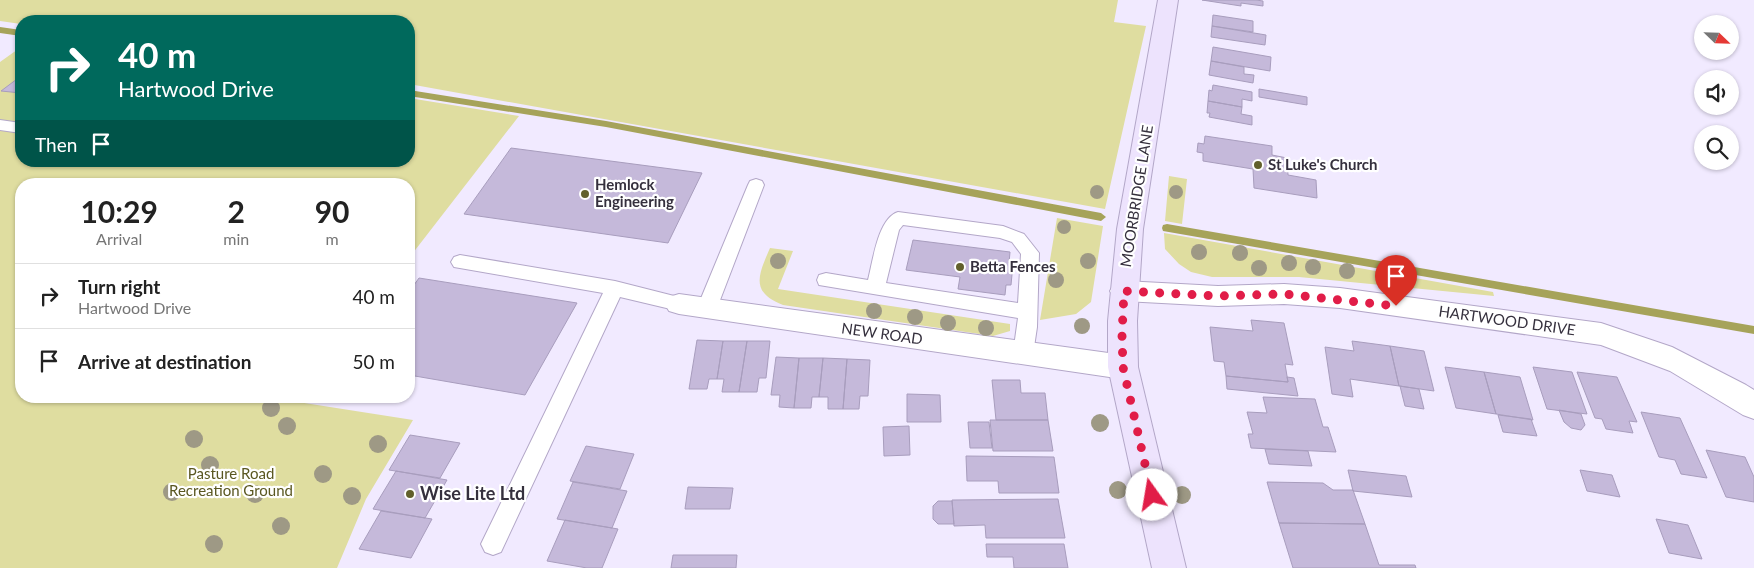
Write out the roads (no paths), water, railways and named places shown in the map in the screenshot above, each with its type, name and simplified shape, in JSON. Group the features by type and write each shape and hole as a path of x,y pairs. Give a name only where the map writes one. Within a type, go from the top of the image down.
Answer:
{"street":[{"name":"MOORBRIDGE LANE","path":"1168,0 1129,242 1122,335 1123,367 1169,568"},
{"name":"HARTWOOD DRIVE","path":"1124,291 1218,296 1284,294 1340,298 1601,334 1640,345 1698,370 1754,406"},
{"name":"NEW ROAD","path":"693,306 1123,367"}],"lane":[{"path":"0,125 15,127"},
{"path":"693,306 756,186"},
{"path":"876,287 890,229 898,218 1003,232 1018,238 1030,252 1023,354"},
{"name":"NEW ROAD","path":"460,262 616,288 641,296 693,306"},
{"path":"826,280 1027,312"},
{"path":"493,544 616,288"}],"waterway":[{"path":"0,30 15,32"},
{"path":"415,94 606,124 1101,217"},
{"path":"1167,228 1754,330"}],"place":[{"name":"St Luke's Church","path":"1258,165"},
{"name":"Hemlock Engineering","path":"585,194"},
{"name":"Betta Fences","path":"960,267"},
{"name":"Wise Lite Ltd","path":"410,494"}],"park label":[{"name":"Pasture Road Recreation Ground","path":"231,482"}]}
